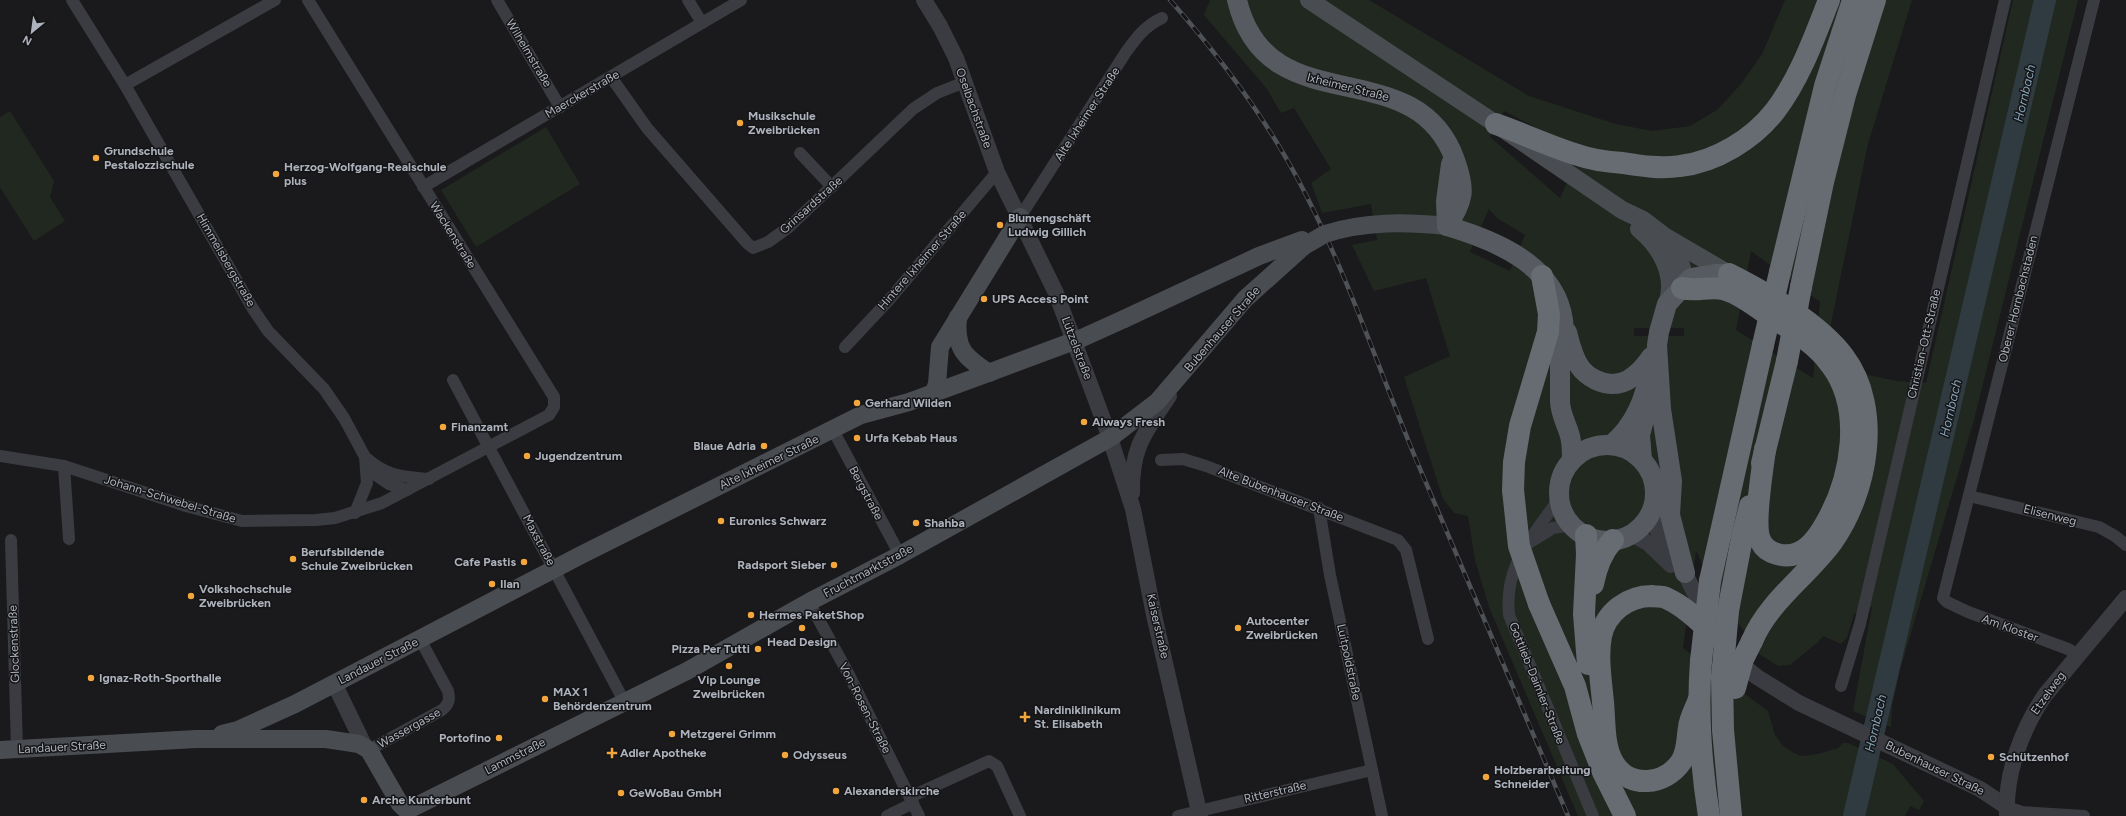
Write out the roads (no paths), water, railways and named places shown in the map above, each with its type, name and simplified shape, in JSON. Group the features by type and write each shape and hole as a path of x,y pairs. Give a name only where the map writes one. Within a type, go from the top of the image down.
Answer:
{"highway":[{"path":"1496,124 1575,165 1649,167 1680,166 1712,158 1742,142 1758,130 1774,112 1791,86 1812,43 1829,0"},
{"path":"1709,816 1705,791 1699,698 1701,661 1710,581 1763,345 1825,86 1853,0"},
{"path":"1731,816 1726,767 1729,682 1728,611 1743,533 1787,361 1823,182 1845,95 1875,0"},
{"path":"1729,274 1812,325 1836,348 1848,363 1857,380 1866,427 1866,456 1860,482 1855,498 1842,525 1821,556 1773,609 1752,641 1729,682"},
{"path":"1542,276 1549,314 1548,325 1520,426 1514,462 1513,490 1519,546 1539,604 1575,686 1595,750 1612,792 1625,816"},
{"path":"1676,285 1693,290 1719,288 1734,293 1803,337 1830,364 1841,381 1847,401 1850,426 1850,448 1844,477 1835,505 1823,529 1810,545 1799,553 1788,555 1775,554 1767,549 1760,540 1758,515 1765,449"},
{"path":"1579,530 1587,554 1584,614 1596,737 1595,750"},
{"path":"1603,700 1593,649 1591,601 1594,581 1601,558 1607,546 1622,537"},
{"path":"1699,698 1689,726 1687,744 1681,761 1666,776 1649,781 1630,778 1614,765 1607,749 1600,649 1603,628 1608,617 1629,600 1644,596 1664,597 1679,605 1717,638"}],"main road":[{"name":"Ixheimer Straße","path":"1237,0 1242,19 1250,34 1260,48 1273,59 1303,76 1322,82 1364,90 1402,102 1421,112 1434,124 1451,150 1459,172 1462,197 1460,204 1447,226"},
{"path":"1309,0 1496,124"},
{"path":"1575,165 1657,246 1676,285"},
{"path":"1622,210 1643,220 1664,236 1729,274"},
{"path":"933,394 937,384 940,347 1020,217"},
{"name":"Alte Ixheimer Straße","path":"554,570 869,412 909,402 933,394 1082,338 1259,256 1354,226 1401,222 1447,226"},
{"path":"1447,226 1477,235 1517,255 1542,276 1554,293 1561,308 1573,352 1580,367 1588,376 1601,382 1613,384 1629,380 1638,374 1656,357"},
{"path":"1642,460 1640,435 1656,357 1660,325 1667,304 1676,285 1684,278 1682,268 1675,253 1664,236"},
{"name":"Bubenhauser Straße","path":"1110,438 1157,402 1182,375 1245,299 1303,243"},
{"path":"1676,285 1697,276 1729,274"},
{"path":"958,316 956,332 962,352 972,362 990,372"},
{"path":"1564,321 1560,361 1560,402 1572,446 1572,460"},
{"path":"1561,390 1579,427 1606,445 1627,449 1642,460 1650,470 1655,484 1655,499 1651,513 1645,523 1622,537 1599,540 1579,530 1562,509 1560,497 1562,477 1572,460 1584,450 1606,445 1626,430 1642,403 1656,357"},
{"path":"1656,357 1661,409 1672,481 1670,515 1685,573"},
{"name":"Fruchtmarktstraße","path":"624,701 687,671 809,602 900,555 1110,438"},
{"name":"Landauer Straße","path":"196,739 238,730 260,720 554,570"},
{"name":"Lammstraße","path":"406,812 624,701"},
{"path":"260,720 326,739"},
{"name":"Landauer Straße","path":"9,750 196,739 326,739 366,748"},
{"path":"366,748 406,812"}],"street":[{"name":"Himmelsbergstraße","path":"72,0 125,85 253,309 268,331 324,390 344,418 365,457 367,469 365,490 355,513"},
{"path":"125,85 275,0"},
{"name":"Wackenstraße","path":"308,0 554,397 554,407 549,414 490,448"},
{"name":"Wilhelmstraße","path":"497,0 560,107"},
{"path":"688,0 702,23"},
{"name":"Maerckerstraße","path":"423,187 741,0"},
{"name":"Oselbachstraße","path":"924,0 940,26 965,82 997,172 1020,217"},
{"name":"Christian-Ott-Straße","path":"1841,686 1860,624 2004,0"},
{"name":"Oberer Hornbachstaden","path":"1943,598 2094,0"},
{"name":"Alte Ixheimer Straße","path":"1020,217 1126,52 1140,33 1151,23 1162,18"},
{"name":"Grinsardstraße","path":"611,77 647,128 746,243 753,248 768,242 789,228 913,109 937,93 965,82"},
{"path":"800,153 832,187"},
{"name":"Hintere Ixheimer Straße","path":"845,347 889,300 997,172"},
{"name":"Lützelstraße","path":"1020,217 1056,293 1110,438"},
{"path":"1133,509 1132,477 1136,451 1145,432 1182,375"},
{"name":"Maxstraße","path":"453,380 624,701"},
{"name":"Bergstraße","path":"833,430 900,555"},
{"name":"Kaiserstraße","path":"1110,438 1133,509 1154,614 1200,813"},
{"name":"Johann-Schwebel-Straße","path":"0,456 64,466 186,506 242,521 316,520 335,518 355,513 382,503 490,448"},
{"path":"365,457 379,469 388,473 429,479"},
{"name":"Alte Bubenhauser Straße","path":"1161,460 1183,460 1206,466 1319,508 1398,540 1406,550 1408,556 1428,639"},
{"path":"64,466 69,539"},
{"path":"367,469 389,484 407,490"},
{"name":"Elisenweg","path":"1969,496 2099,527 2116,536 2126,545"},
{"name":"Gottlieb-Daimler-Straße","path":"1560,497 1524,548 1514,567 1508,599 1509,615 1593,816"},
{"name":"Luitpoldstraße","path":"1319,508 1330,575 1382,816"},
{"name":"Bubenhauser Straße","path":"1651,513 1659,534 1685,573 1717,638 1739,664 1799,703 1980,789 2007,812"},
{"name":"Gottlieb-Daimler-Straße","path":"1524,548 1544,532 1579,530"},
{"name":"Bubenhauser Straße","path":"1622,537 1648,543 1666,559 1698,602"},
{"name":"Glockenstraße","path":"9,750 11,540"},
{"name":"Am Kloster","path":"1943,598 1947,602 1968,612 2068,649 2078,655"},
{"name":"Etzelweg","path":"2007,812 2011,770 2028,723 2045,695 2126,598"},
{"name":"Von-Rosen-Straße","path":"809,602 848,673 919,816"},
{"name":"Wassergasse","path":"366,748 442,710 448,705 450,698 448,691 420,639"},
{"path":"334,683 366,748"},
{"path":"887,816 912,800 989,761 996,766 1020,816"},
{"name":"Ritterstraße","path":"1178,816 1200,813 1372,770"},
{"path":"2007,812 2084,816"}],"waterway":[{"name":"Hornbach","path":"1854,816 2045,0"}],"railway":[{"path":"1170,0 1227,69 1261,118 1292,169 1322,227 1350,292 1415,457 1568,816"}],"place":[{"name":"Musikschule Zweibrücken","path":"740,123"},
{"name":"Grundschule Pestalozzischule","path":"96,158"},
{"name":"Herzog-Wolfgang-Realschule plus","path":"276,174"},
{"name":"Blumengschäft Ludwig Gillich","path":"1000,225"},
{"name":"UPS Access Point","path":"984,299"},
{"name":"Gerhard Wilden","path":"857,403"},
{"name":"Always Fresh","path":"1084,422"},
{"name":"Finanzamt","path":"443,427"},
{"name":"Urfa Kebab Haus","path":"857,438"},
{"name":"Blaue Adria","path":"764,446"},
{"name":"Jugendzentrum","path":"527,456"},
{"name":"Euronics Schwarz","path":"721,521"},
{"name":"Shahba","path":"916,523"},
{"name":"Berufsbildende Schule Zweibrücken","path":"293,559"},
{"name":"Cafe Pastis","path":"524,562"},
{"name":"Radsport Sieber","path":"834,565"},
{"name":"Ilan","path":"492,584"},
{"name":"Volkshochschule Zweibrücken","path":"191,596"},
{"name":"Hermes PaketShop","path":"751,615"},
{"name":"Head Design","path":"802,628"},
{"name":"Autocenter Zweibrücken","path":"1238,628"},
{"name":"Pizza Per Tutti","path":"758,649"},
{"name":"Vip Lounge Zweibrücken","path":"729,666"},
{"name":"Ignaz-Roth-Sporthalle","path":"91,678"},
{"name":"MAX 1 Behördenzentrum","path":"545,699"},
{"name":"Nardiniklinikum St. Elisabeth","path":"1025,717"},
{"name":"Metzgerei Grimm","path":"672,734"},
{"name":"Portofino","path":"499,738"},
{"name":"Adler Apotheke","path":"612,753"},
{"name":"Odysseus","path":"785,755"},
{"name":"Schützenhof","path":"1991,757"},
{"name":"Holzberarbeitung Schneider","path":"1486,777"},
{"name":"Alexanderskirche","path":"836,791"},
{"name":"GeWoBau GmbH","path":"621,793"},
{"name":"Arche Kunterbunt","path":"364,800"}]}
